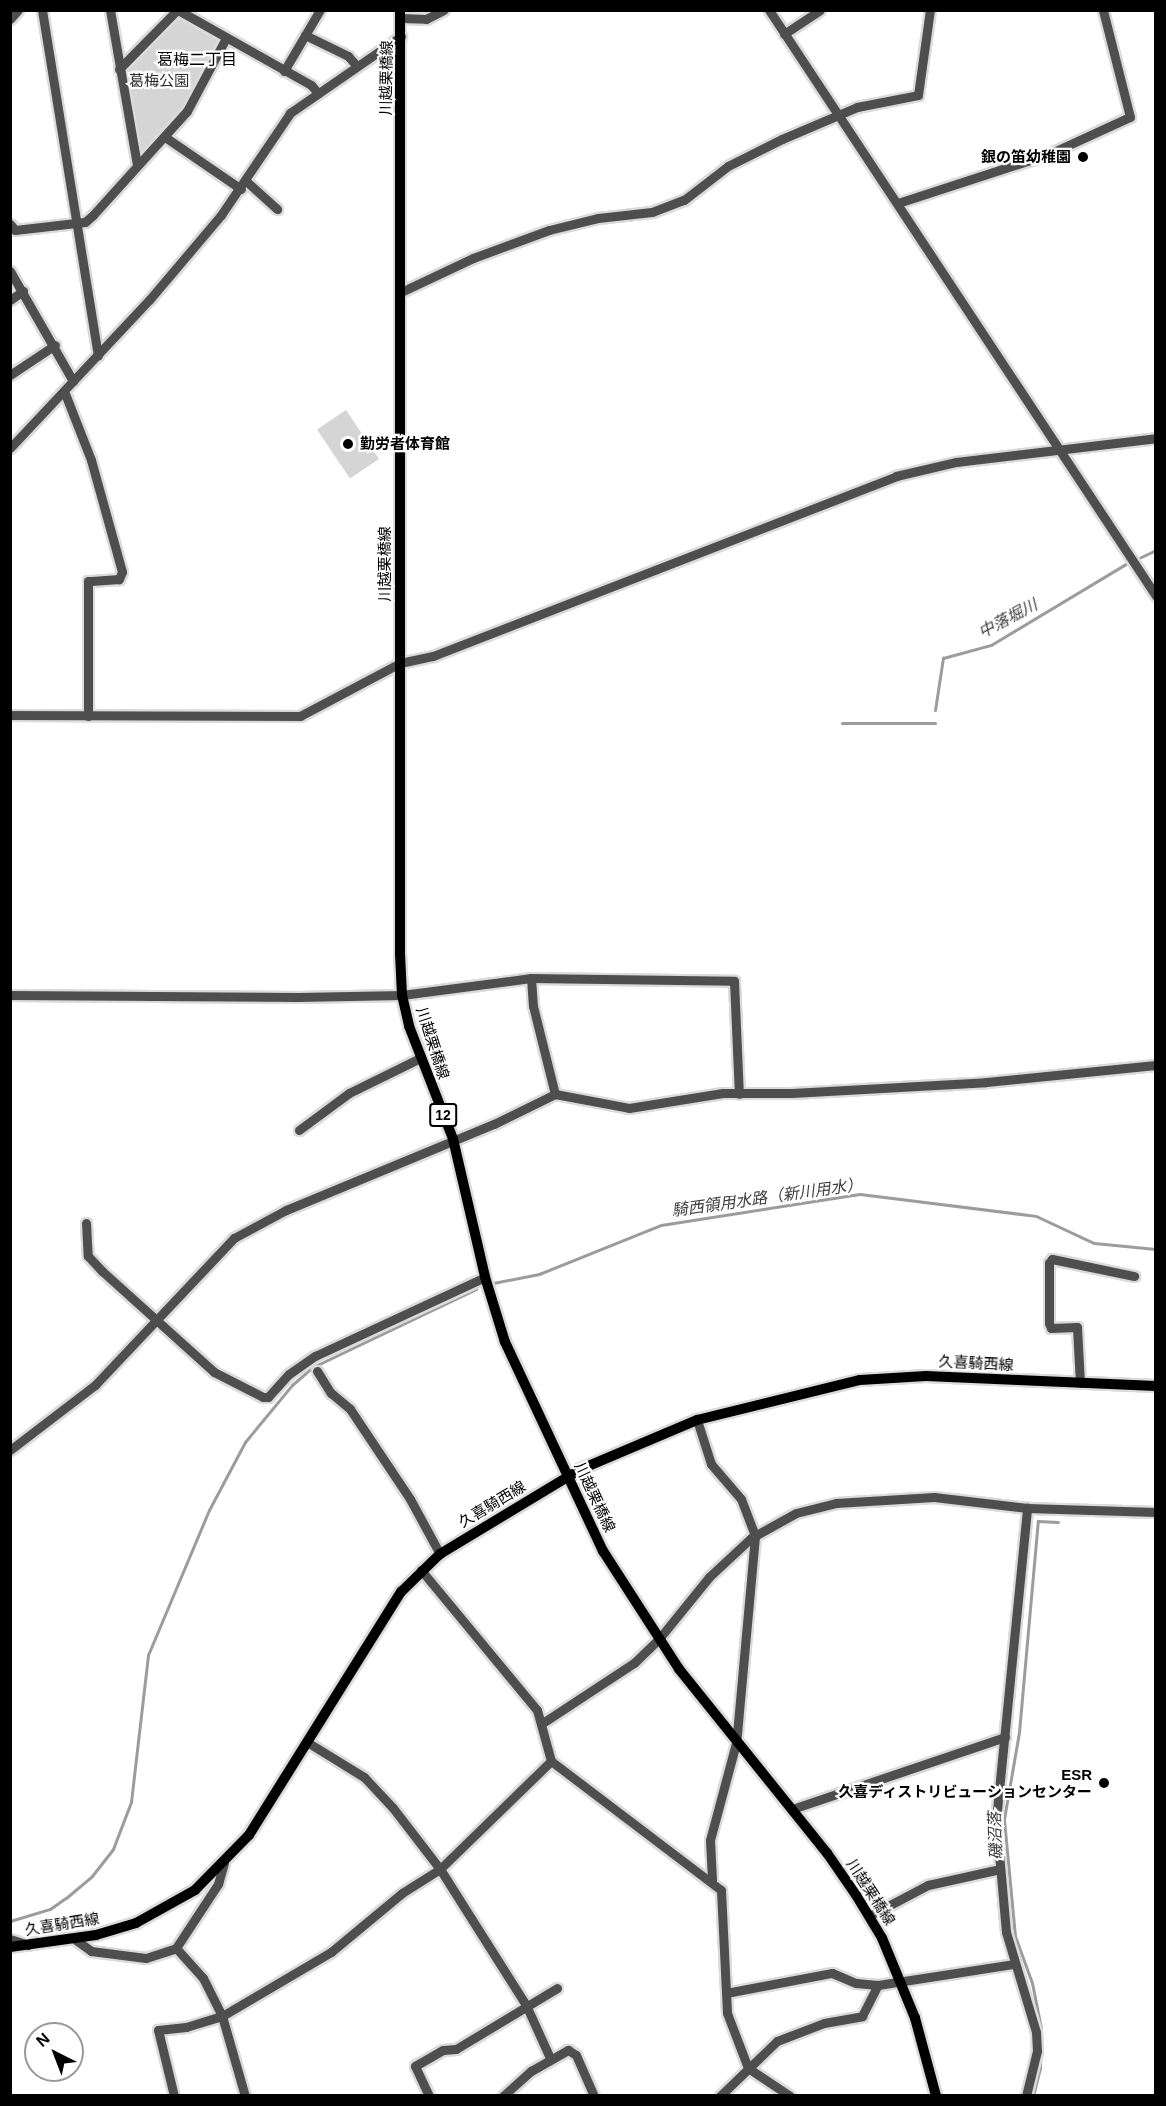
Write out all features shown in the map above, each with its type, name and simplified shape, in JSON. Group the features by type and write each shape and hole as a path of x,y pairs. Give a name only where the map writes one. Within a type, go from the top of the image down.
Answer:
{"main road":[{"name":"川越栗橋線","path":"401,14 402,995 420,1058 453,1139 485,1277 515,1368 569,1475 603,1551 658,1641 736,1743 827,1853 869,1916 900,1981 926,2053 936,2096"},
{"name":"久喜騎西線","path":"10,1947 76,1940 135,1923 168,1907 224,1863 249,1835 380,1622 421,1570 440,1554 569,1475 697,1420 860,1380 926,1376 1155,1386"}],"street":[{"path":"10,19 18,10"},
{"path":"42,10 77,222 84,286 98,355"},
{"path":"110,10 137,165"},
{"path":"119,69 178,10 311,85 318,93"},
{"path":"284,70 320,10"},
{"path":"401,14 426,19 444,10"},
{"path":"769,10 1155,596"},
{"path":"784,34 820,10"},
{"path":"401,292 473,258 549,230 598,218 651,212 684,200 728,166 857,107 918,95 930,10"},
{"path":"898,203 1049,154 1130,117 1103,10"},
{"path":"305,34 348,56 357,66"},
{"path":"10,448 150,299 243,185 287,116 401,36"},
{"path":"10,225 15,230 85,222 165,137 186,111 226,38"},
{"path":"165,137 243,185 277,209"},
{"path":"10,271 55,345 73,381"},
{"path":"10,300 23,291"},
{"path":"10,375 55,345"},
{"path":"64,391 91,460 122,572 119,579 88,581 88,716"},
{"path":"10,715 300,716 400,663 433,656 896,476 956,462 1155,438"},
{"path":"531,978 533,1006 555,1094"},
{"path":"10,995 402,995 531,978 734,981 739,1094"},
{"path":"299,1130 349,1092 420,1058"},
{"path":"10,1450 54,1420 95,1384 234,1238 286,1210 453,1139 494,1124 555,1094 628,1108 723,1092 739,1094 1022,1080 1155,1065"},
{"path":"86,1223 88,1256 214,1372 268,1397 302,1363 485,1277"},
{"path":"1080,1383 1077,1327 1051,1328 1048,1323 1049,1263 1052,1259 1134,1276"},
{"path":"317,1371 332,1393 350,1409 410,1498 440,1554"},
{"path":"697,1420 711,1464 741,1499 755,1536 736,1743 710,1840 712,1880"},
{"path":"541,1724 633,1663 658,1641 709,1577 755,1536 796,1513 836,1503 934,1497 1027,1508 1155,1512"},
{"path":"1026,2096 1036,2051 1036,2032 1006,1932 996,1820 1027,1508"},
{"path":"421,1570 537,1710 551,1761 712,1880 721,1890 727,2013 748,2068 790,2096"},
{"path":"792,1809 1005,1737"},
{"path":"307,1743 364,1777 440,1869 526,2005 550,2058"},
{"path":"174,2096 158,2030 186,2027 222,2016 331,1952 402,1893 440,1869 551,1761"},
{"path":"76,1940 91,1951 146,1958 176,1948 218,1884 224,1863"},
{"path":"869,1916 927,1885 1000,1869"},
{"path":"10,1939 28,1945"},
{"path":"176,1948 203,1978 222,2016 245,2096"},
{"path":"726,1993 832,1973 856,1983 878,1985 1014,1964"},
{"path":"720,2096 777,2041 824,2023 862,2016 878,1985"},
{"path":"429,2096 415,2066 443,2050 456,2049 557,1988"},
{"path":"503,2096 550,2058 568,2050 576,2055 594,2096"}],"green space":[{"name":"葛梅公園","path":"178,15 221,39 182,109 139,155 122,70"},
{"name":"勤労者体育館","path":"346,410 379,459 350,478 317,430"}],"waterway":[{"name":"中落堀川","path":"1139,558 1156,550"},
{"name":"中落堀川","path":"935,710 943,658 991,645 1126,564"},
{"path":"842,723 935,723"},
{"name":"騎西領用水路（新川用水）","path":"493,1283 539,1274 661,1225 860,1194 1036,1216 1094,1243 1156,1249"},
{"name":"騎西領用水路（新川用水）","path":"10,1921 50,1909 66,1898 92,1876 113,1849 131,1802 148,1655 209,1510 245,1442 292,1385 313,1367 476,1289"},
{"name":"磯沼落","path":"1033,2096 1040,2068 1041,2028 1032,1983 1015,1936 1004,1819 1019,1732 1038,1521 1058,1522"}],"place":[{"name":"銀の笛幼稚園","path":"1083,157"},
{"name":"勤労者体育館","path":"348,444"},
{"name":"ESR 久喜ディストリビューションセンター","path":"1104,1783"}],"district":[{"name":"葛梅二丁目","path":"197,60"}]}
